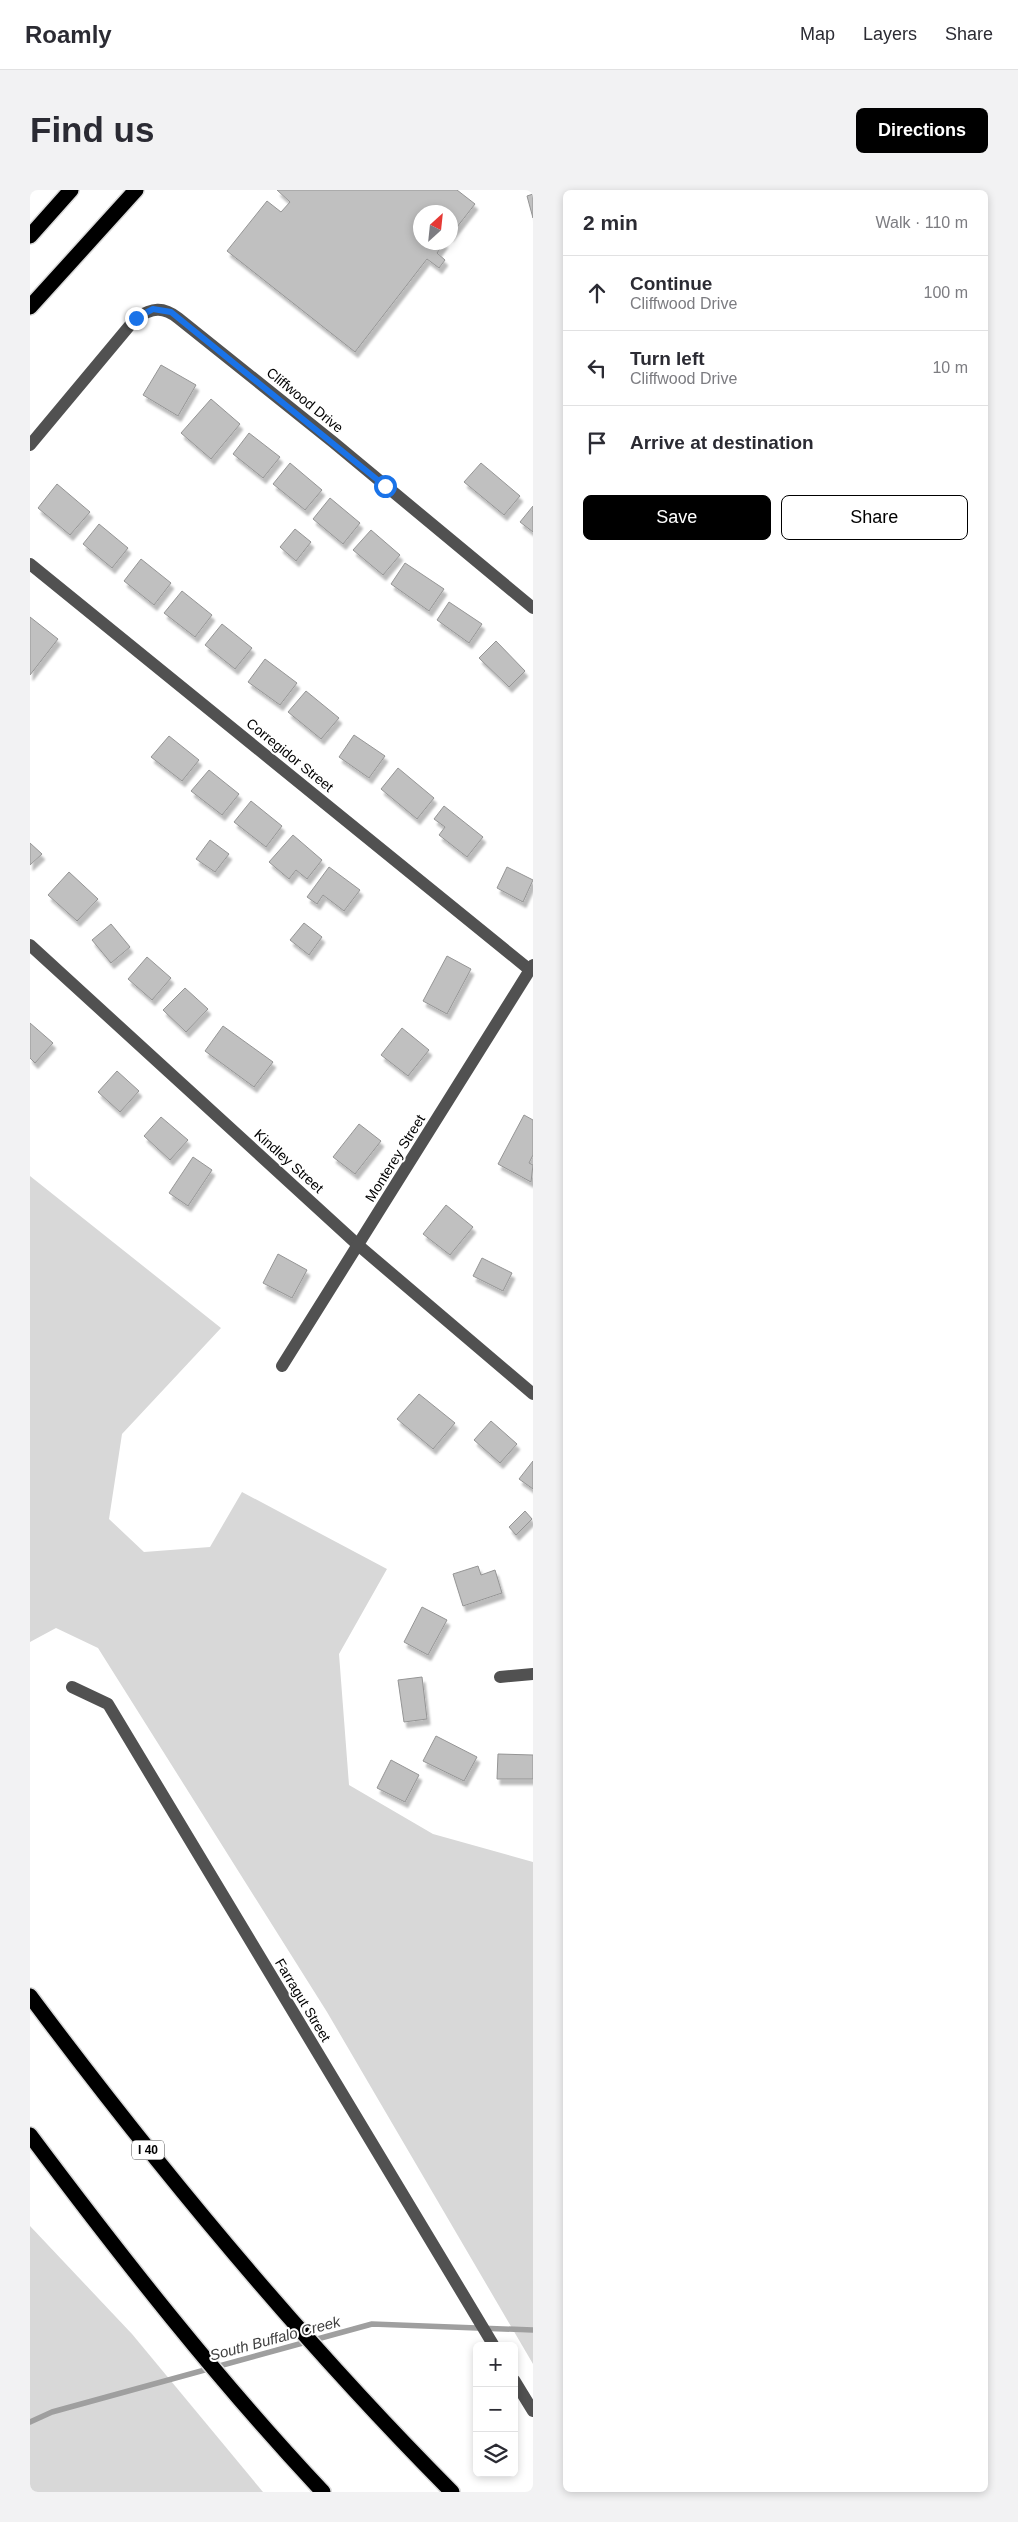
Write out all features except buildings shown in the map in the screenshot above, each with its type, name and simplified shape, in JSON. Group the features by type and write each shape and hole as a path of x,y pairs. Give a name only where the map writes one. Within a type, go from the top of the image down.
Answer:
{"highway":[{"path":"30,236 71,190"},
{"path":"30,307 136,190"},
{"name":"I 40","path":"30,1996 180,2190 272,2298 351,2386 452,2492"},
{"path":"30,2135 174,2322 250,2412 322,2492"},
{"path":"30,2149 62,2178"}],"street":[{"name":"Cliffwood Drive","path":"30,445 136,318 153,309 171,312 333,442 533,608"},
{"name":"Corregidor Street","path":"30,564 532,967"},
{"name":"Kindley Street","path":"30,945 358,1245 533,1394"},
{"name":"Monterey Street","path":"282,1366 532,967"},
{"path":"500,1677 533,1674"},
{"name":"Farragut Street","path":"72,1687 108,1704 491,2342"},
{"path":"518,2387 533,2411"}],"shaded area":[{"path":"30,1176 221,1328 122,1434 109,1519 144,1552 210,1547 242,1492 387,1569 339,1654 349,1785 433,1834 533,1862 533,2364 327,2012 98,1648 56,1628 30,1642"},
{"path":"30,2226 132,2334 263,2492 30,2492"}],"waterway":[{"name":"South Buffalo Creek","path":"30,2422 52,2412 372,2324 533,2330"}],"route":[{"path":"136,318 153,309 171,312 385,486"}]}
